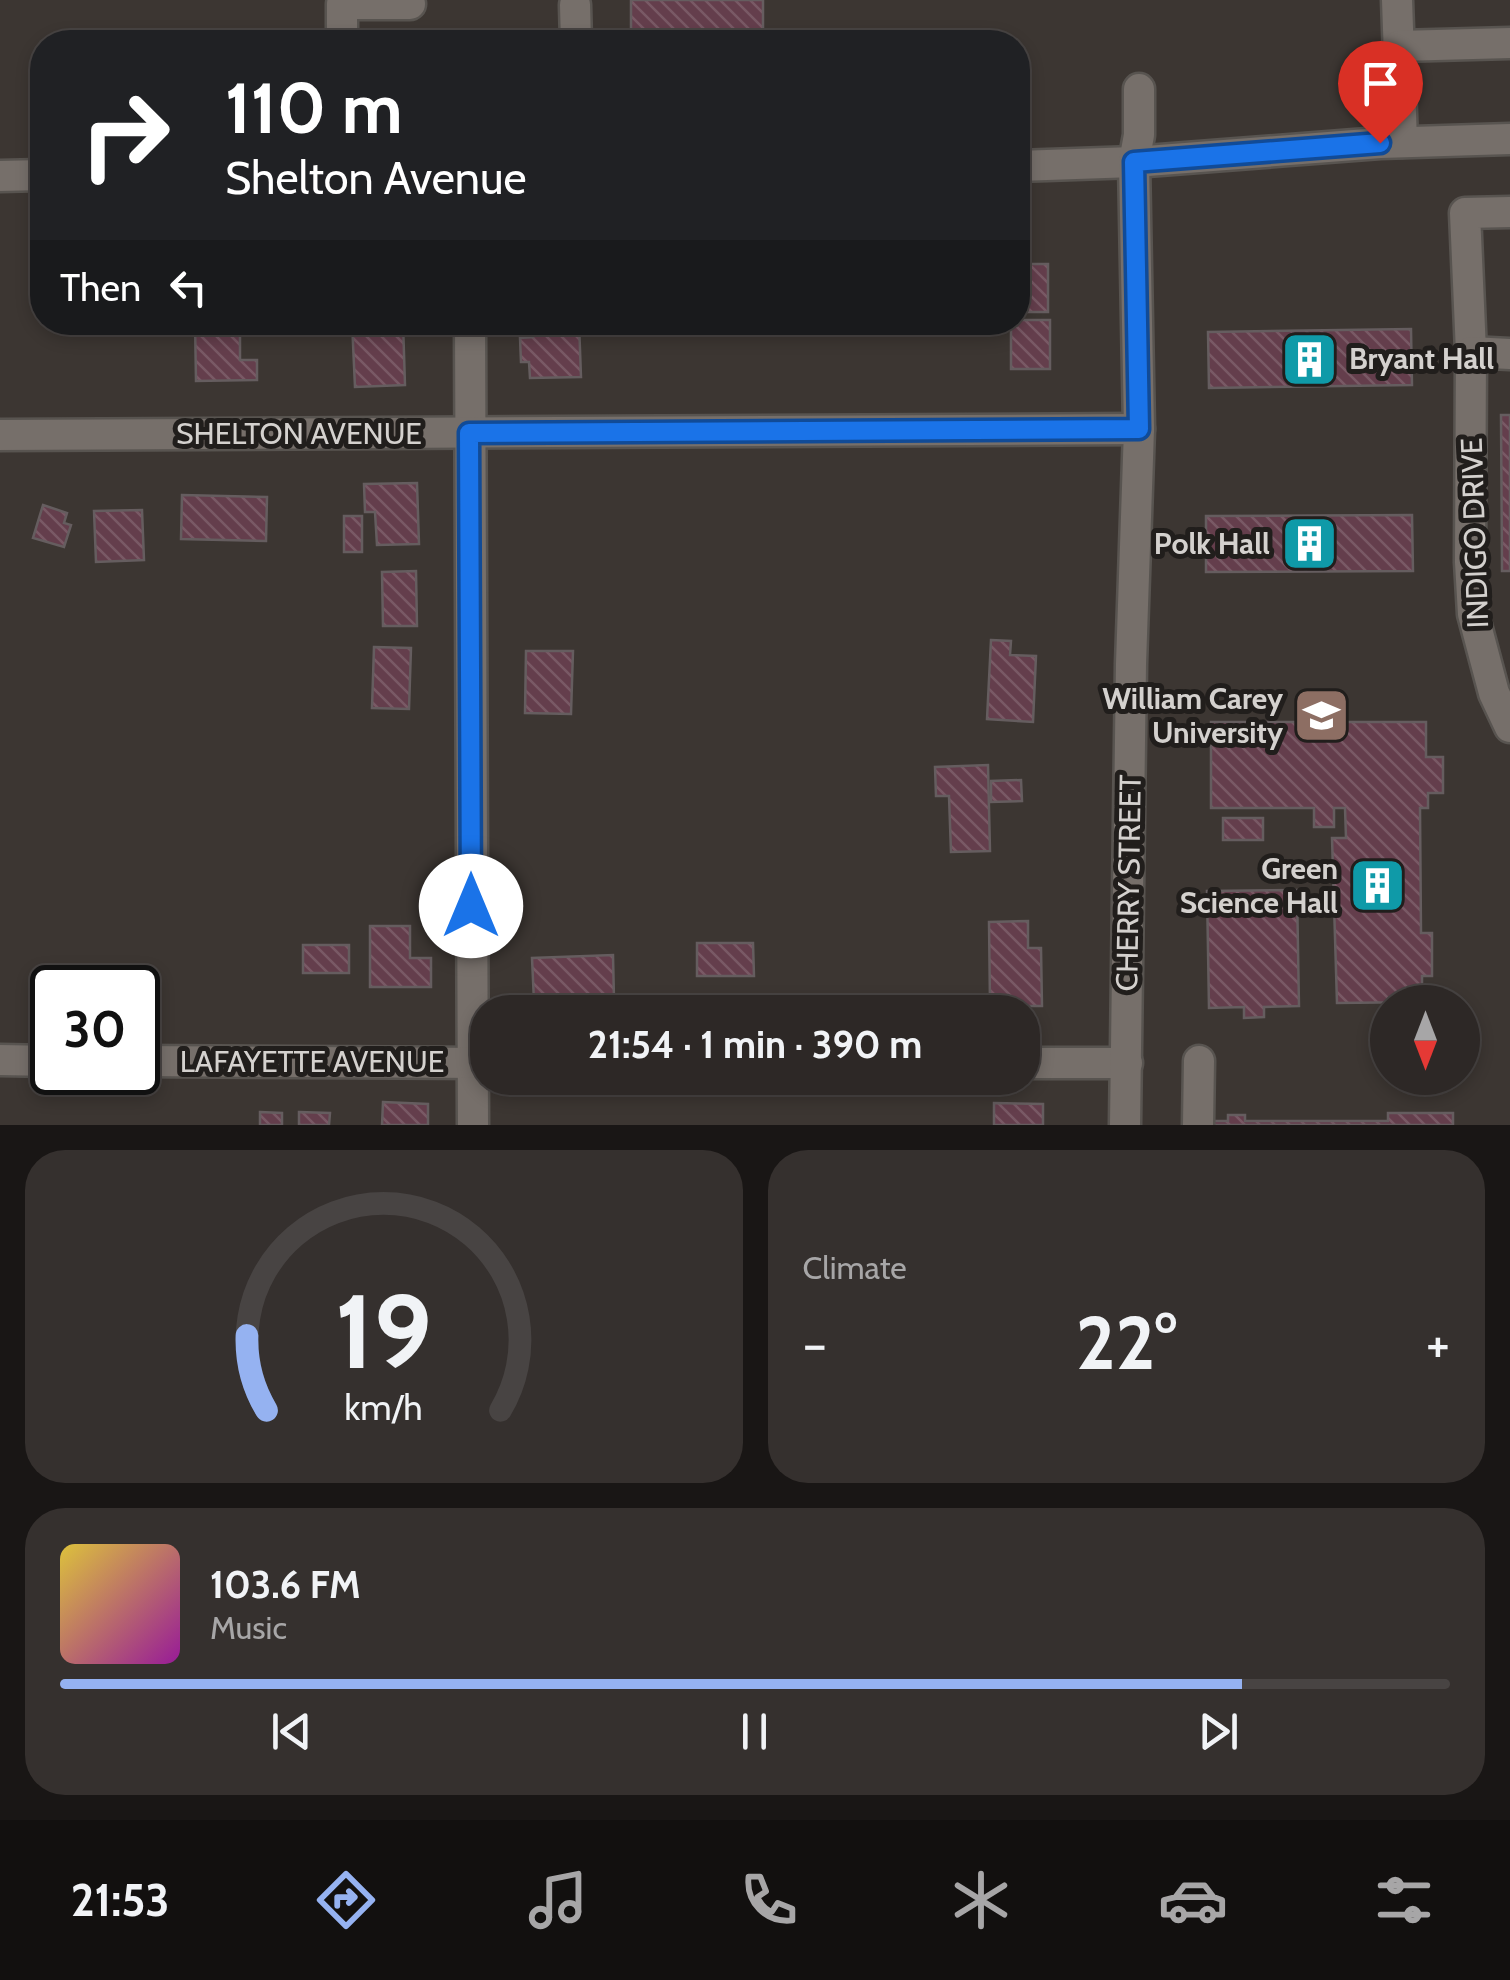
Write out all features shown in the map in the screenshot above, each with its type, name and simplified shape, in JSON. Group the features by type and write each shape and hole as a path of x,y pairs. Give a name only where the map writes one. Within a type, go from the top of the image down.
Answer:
{"street":[{"path":"1397,0 1402,142"},
{"path":"342,30 342,4 410,4"},
{"path":"575,6 576,30"},
{"path":"1399,46 1510,43"},
{"name":"CHERRY STREET","path":"1125,1125 1131,664 1139,429 1134,162 1140,135 1140,90"},
{"path":"1030,166 1510,139"},
{"path":"0,176 30,175"},
{"name":"INDIGO DRIVE","path":"1510,212 1465,213 1472,394 1473,614 1494,692 1510,727"},
{"path":"470,335 479,995"},
{"path":"1471,352 1510,354"},
{"name":"SHELTON AVENUE","path":"0,435 1139,429"},
{"path":"0,1060 30,1061"},
{"name":"LAFAYETTE AVENUE","path":"160,1061 470,1063"},
{"path":"1198,1125 1199,1061"},
{"path":"1040,1063 1126,1063"},
{"path":"473,1125 476,1095"}],"building":[{"path":"631,0 763,0 763,30 631,30"},
{"path":"1030,264 1048,264 1048,312 1030,312"},
{"path":"1030,320 1050,320 1050,369 1011,369 1011,335 1030,335"},
{"name":"Bryant Hall","path":"1411,329 1412,385 1209,388 1208,332"},
{"path":"195,335 240,335 240,360 257,360 257,380 196,381"},
{"path":"353,335 403,335 405,385 355,387"},
{"path":"579,335 581,377 530,378 529,362 521,362 520,338"},
{"path":"1501,415 1510,415 1510,571 1502,571"},
{"path":"417,483 419,544 377,545 375,512 365,512 364,484"},
{"path":"182,495 267,497 266,541 181,539"},
{"path":"43,505 67,513 64,523 71,525 64,547 33,538"},
{"path":"142,510 144,560 96,562 94,511"},
{"name":"Polk Hall","path":"1412,515 1413,571 1206,572 1206,516"},
{"path":"344,516 362,516 362,552 344,552"},
{"path":"416,571 417,626 383,626 382,572"},
{"path":"991,640 1011,641 1010,655 1036,656 1033,722 987,719"},
{"path":"374,647 411,648 409,709 372,708"},
{"path":"526,651 573,651 571,714 525,713"},
{"name":"Green Science Hall","path":"1211,722 1426,722 1426,757 1443,757 1443,793 1428,793 1428,808 1420,808 1421,933 1432,933 1432,976 1422,976 1422,985 1370,985 1370,1003 1337,1003 1332,838 1346,838 1345,808 1334,808 1334,827 1314,827 1314,808 1211,808"},
{"path":"988,765 990,851 951,852 949,796 936,796 935,767"},
{"path":"1021,780 1022,801 991,802 991,781"},
{"path":"1223,818 1263,818 1263,840 1223,840"},
{"path":"1297,890 1299,1006 1264,1007 1264,1017 1244,1018 1244,1007 1209,1008 1207,891"},
{"path":"1028,921 1028,948 1041,948 1042,1006 1040,995 990,995 989,922"},
{"path":"370,926 410,926 410,958 431,958 431,987 370,987"},
{"path":"697,943 753,943 754,976 697,976"},
{"path":"303,945 349,945 349,973 303,973"},
{"path":"613,955 614,995 534,995 532,958"},
{"path":"383,1102 428,1104 428,1125 382,1125"},
{"path":"994,1103 1043,1104 1043,1125 994,1125"},
{"path":"260,1112 282,1113 282,1125 260,1125"},
{"path":"299,1112 330,1113 329,1125 299,1125"},
{"path":"1388,1113 1453,1113 1453,1125 1209,1125 1209,1121 1228,1121 1228,1115 1245,1115 1245,1121 1388,1121"}],"place":[{"name":"Bryant Hall","path":"1310,359"},
{"name":"Polk Hall","path":"1309,544"},
{"name":"William Carey University","path":"1322,716"},
{"name":"Green Science Hall","path":"1377,886"}],"route":[{"path":"471,906 469,433 1139,429 1134,162 1380,143"}]}
